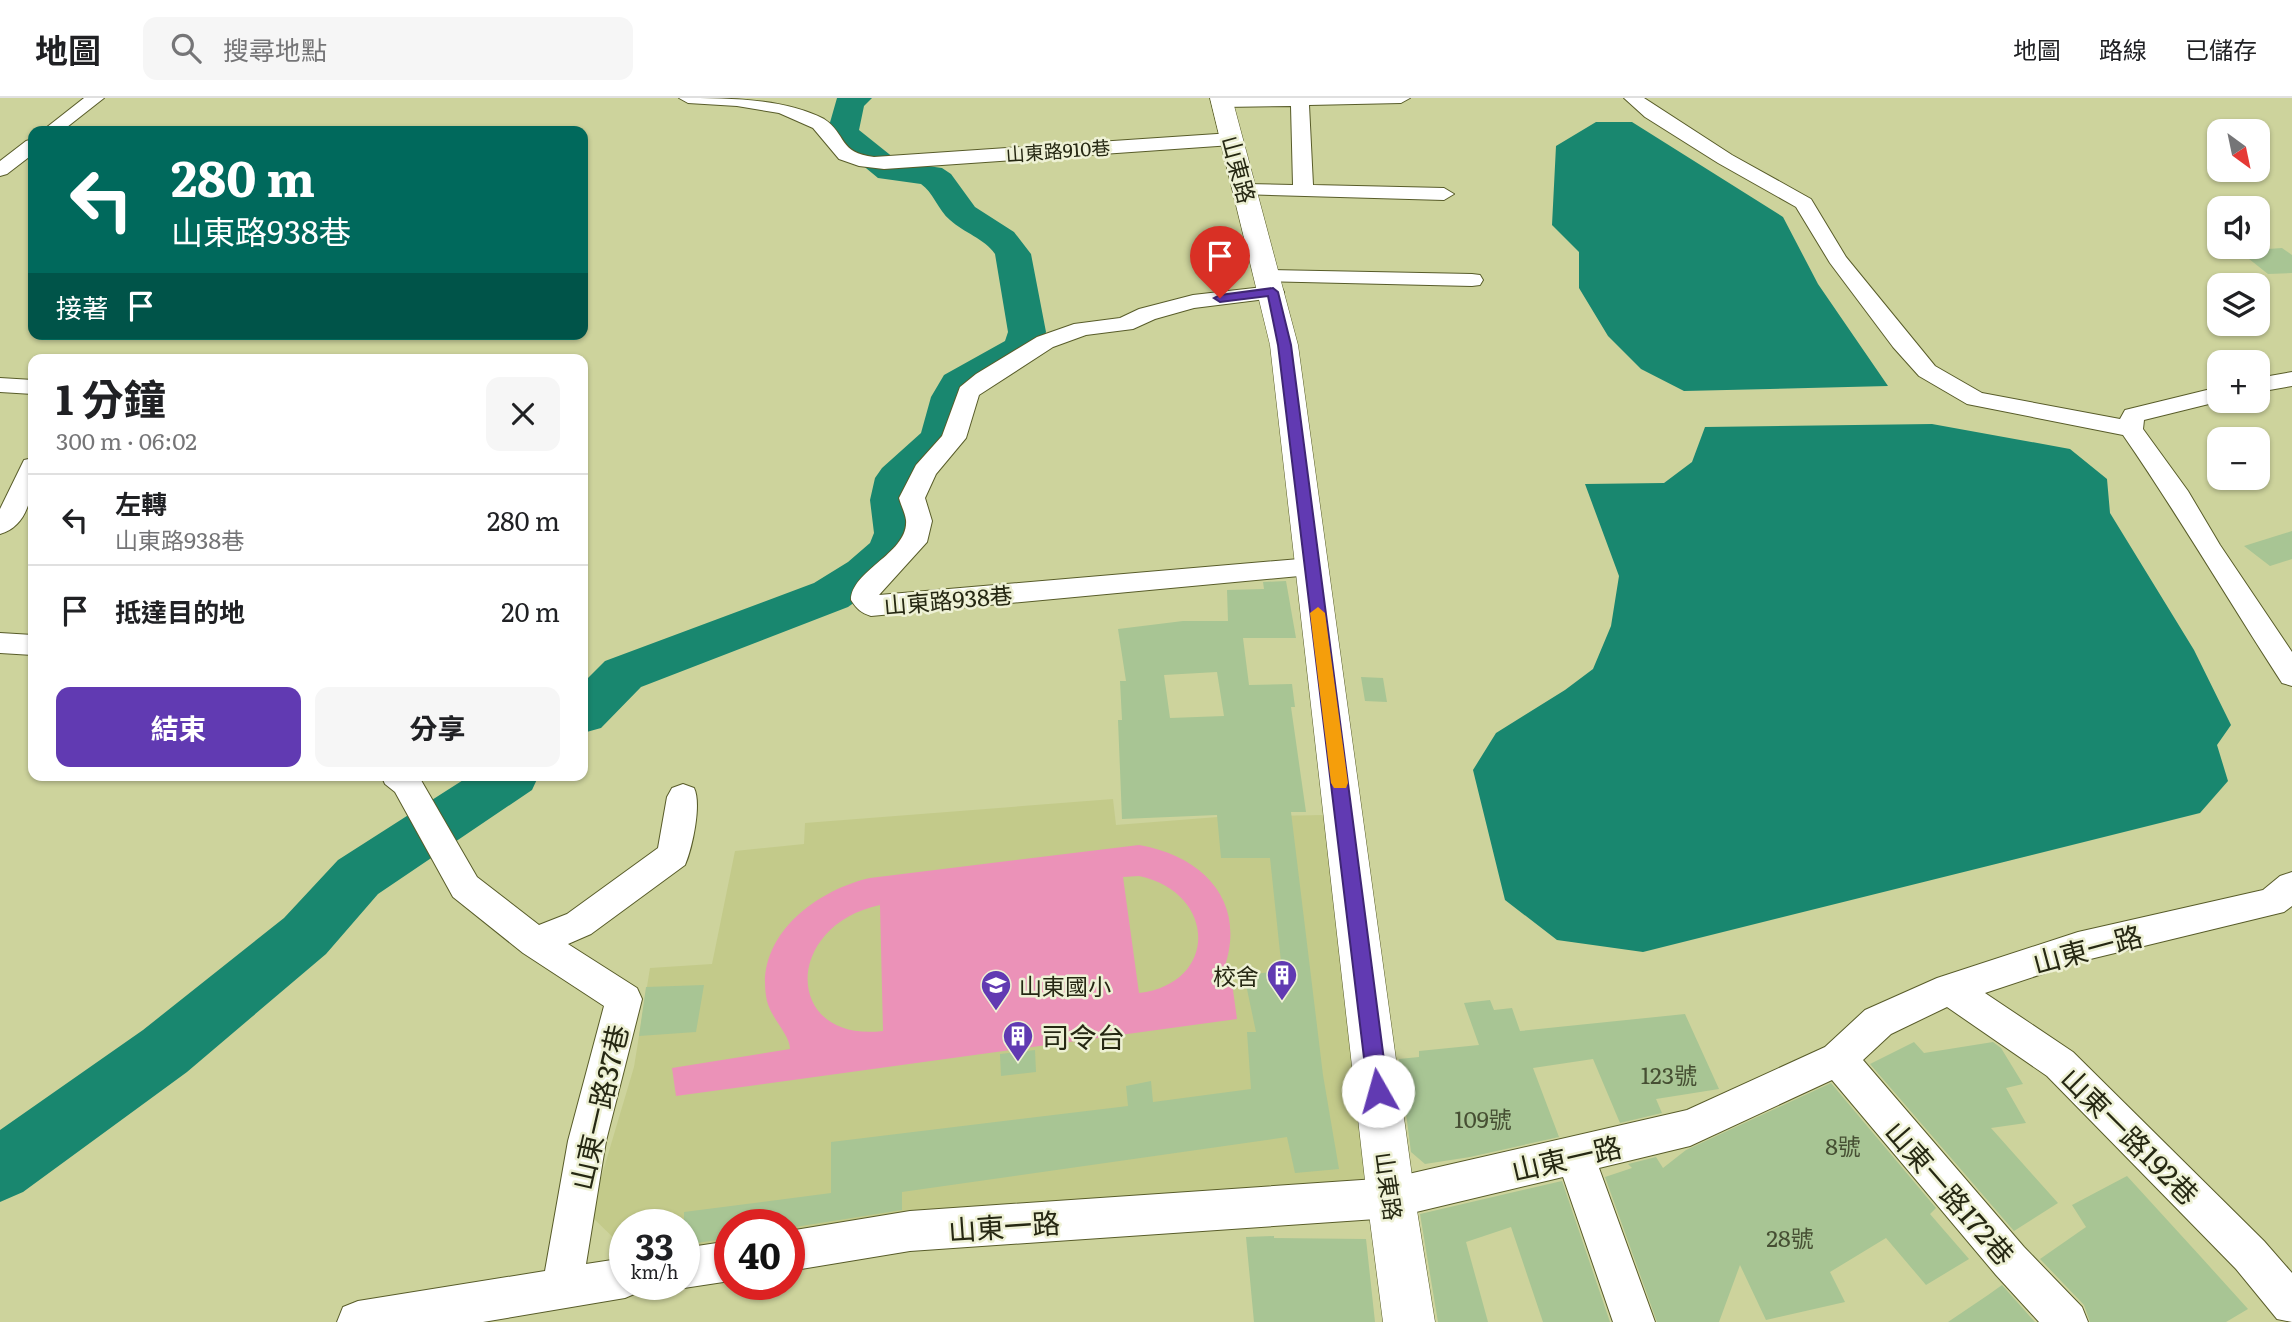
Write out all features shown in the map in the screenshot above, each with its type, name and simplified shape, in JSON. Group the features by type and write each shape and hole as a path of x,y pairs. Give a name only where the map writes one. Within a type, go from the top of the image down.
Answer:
{"street":[{"path":"58,126 95,98"},
{"name":"山東路910巷","path":"688,98 769,105 802,114 820,123 838,152 856,162 877,163 1232,139"},
{"path":"1222,100 1401,98"},
{"path":"1633,98 1651,113 1725,159 1804,203 1837,259 1901,342 1927,371 1975,399 2131,429"},
{"path":"1300,99 1303,190"},
{"name":"山東路","path":"1222,100 1284,345 1391,1198 1409,1322"},
{"path":"0,170 28,149"},
{"path":"1246,190 1444,194"},
{"path":"1270,284 1472,280"},
{"name":"山東路938巷","path":"1270,284 1147,314 1125,324 1061,335 984,379 968,392 954,438 925,471 912,498 919,522 914,542 865,593 865,600 871,606 1311,566"},
{"path":"2270,383 2292,379"},
{"path":"0,384 28,387"},
{"path":"2207,397 2133,415 2131,429 2179,497 2209,550 2292,676"},
{"path":"0,525 11,513 28,477"},
{"path":"0,643 28,645"},
{"name":"山東一路37巷","path":"404,781 465,887 535,942 624,999 587,1140 562,1288"},
{"path":"535,942 579,924 673,855 683,797"},
{"name":"山東一路","path":"805,1248 910,1231 1391,1198 1689,1128 1838,1059 1878,1022 1949,989 2078,947 2272,902 2292,886"},
{"name":"山東一路192巷","path":"1949,989 2060,1063 2250,1255 2292,1304"},
{"name":"山東一路172巷","path":"1838,1059 2010,1261 2067,1322"},
{"path":"1575,1155 1634,1322"},
{"path":"358,1322 609,1281"}],"shaded area":[{"name":"山東國小","path":"1113,799 1116,825 1218,817 1324,815 1371,1178 903,1219 805,1233 805,1209 714,1209 714,1246 700,1249 700,1209 609,1209 609,1233 590,1215 634,1067 650,968 712,964 735,851 804,844 805,823"},
{"path":"1139,845 1165,852 1187,862 1206,876 1219,893 1228,912 1230,935 1227,959 1217,985 1232,983 1237,1019 676,1096 672,1068 790,1049 767,1001 765,978 770,956 779,937 810,905 849,884 870,878","holes":["1139,876 1165,886 1183,900 1195,918 1198,938 1195,957 1183,973 1165,986 1139,993 1123,877","880,905 883,1031 850,1030 827,1019 813,1002 808,980 812,957 825,935 848,917"]}],"water":[{"path":"1596,122 1632,122 1783,217 1818,284 1888,386 1684,391 1641,369 1608,336 1579,288 1579,252 1552,225 1556,146"},
{"path":"1932,424 2070,449 2107,479 2110,513 2194,650 2231,725 2217,745 2228,781 2200,813 1643,952 1557,940 1505,900 1473,770 1496,733 1565,690 1593,669 1611,626 1619,576 1585,484 1664,483 1692,462 1705,427"}],"building":[{"path":"2282,248 2292,255 2292,273 2267,273 2249,259 2270,259 2270,249"},
{"path":"2292,531 2292,559 2270,566 2244,546"},
{"path":"1286,581 1296,638 1243,638 1249,685 1292,684 1295,707 1291,707 1306,812 1291,812 1323,1075 1339,1169 1295,1173 1287,1137 902,1192 902,1210 805,1225 805,1209 714,1209 714,1240 700,1243 700,1210 831,1193 831,1142 1128,1106 1126,1086 1151,1081 1153,1102 1251,1089 1247,1032 1256,1032 1244,975 1282,971 1270,858 1221,858 1217,815 1122,819 1118,720 1122,720 1120,681 1126,681 1118,629 1183,621 1228,621 1227,590 1264,589 1263,582","holes":["1217,672 1224,716 1170,718 1164,675"]},
{"path":"1361,677 1383,678 1387,702 1365,701"},
{"path":"704,985 696,1032 639,1036 646,987"},
{"path":"1490,1000 1494,1010 1512,1008 1520,1031 1685,1014 1719,1089 1656,1099 1662,1113 1620,1123 1593,1059 1533,1068 1559,1137 1425,1164 1411,1152 1399,1059 1419,1057 1419,1051 1479,1045 1464,1003"},
{"path":"1914,1042 1924,1053 1993,1042 2001,1048 2023,1084 2006,1088 2026,1123 1991,1128 2058,1203 2014,1231 1870,1064"},
{"name":"司令台","path":"1035,1050 1036,1072 1001,1076 1000,1054"},
{"path":"1831,1083 1936,1208 1930,1214 1969,1259 1926,1285 1886,1238 1830,1272 1845,1302 1766,1320 1740,1265 1719,1322 1657,1322 1605,1177 1632,1168 1628,1164 1656,1157 1663,1168 1686,1150"},
{"path":"2127,1176 2248,1309 2226,1322 2090,1322 2084,1305 2040,1259 2086,1227 2072,1205"},
{"path":"1562,1181 1610,1322 1543,1322 1511,1227 1466,1242 1488,1322 1438,1322 1420,1214"},
{"path":"1246,1237 1366,1239 1375,1322 1254,1322"},
{"path":"2002,1285 2035,1322 1948,1322 1988,1295"}],"waterway":[{"path":"588,709 623,674 831,595 864,573 889,551 896,533 892,500 897,478 940,438 951,397 958,383 1022,347 1027,332 1013,254 1002,239 963,214 952,203 939,181 930,175 890,171 843,133 850,102 857,98"},
{"path":"0,1169 165,1051 305,936 358,877 504,781"}],"slow traffic":[{"path":"1318,613 1340,783"}],"place":[{"name":"校舍","path":"1282,1002"},
{"name":"山東國小","path":"996,1012"},
{"name":"司令台","path":"1018,1063"}],"route":[{"path":"1220,298 1273,292 1284,345 1378,1091"}]}
